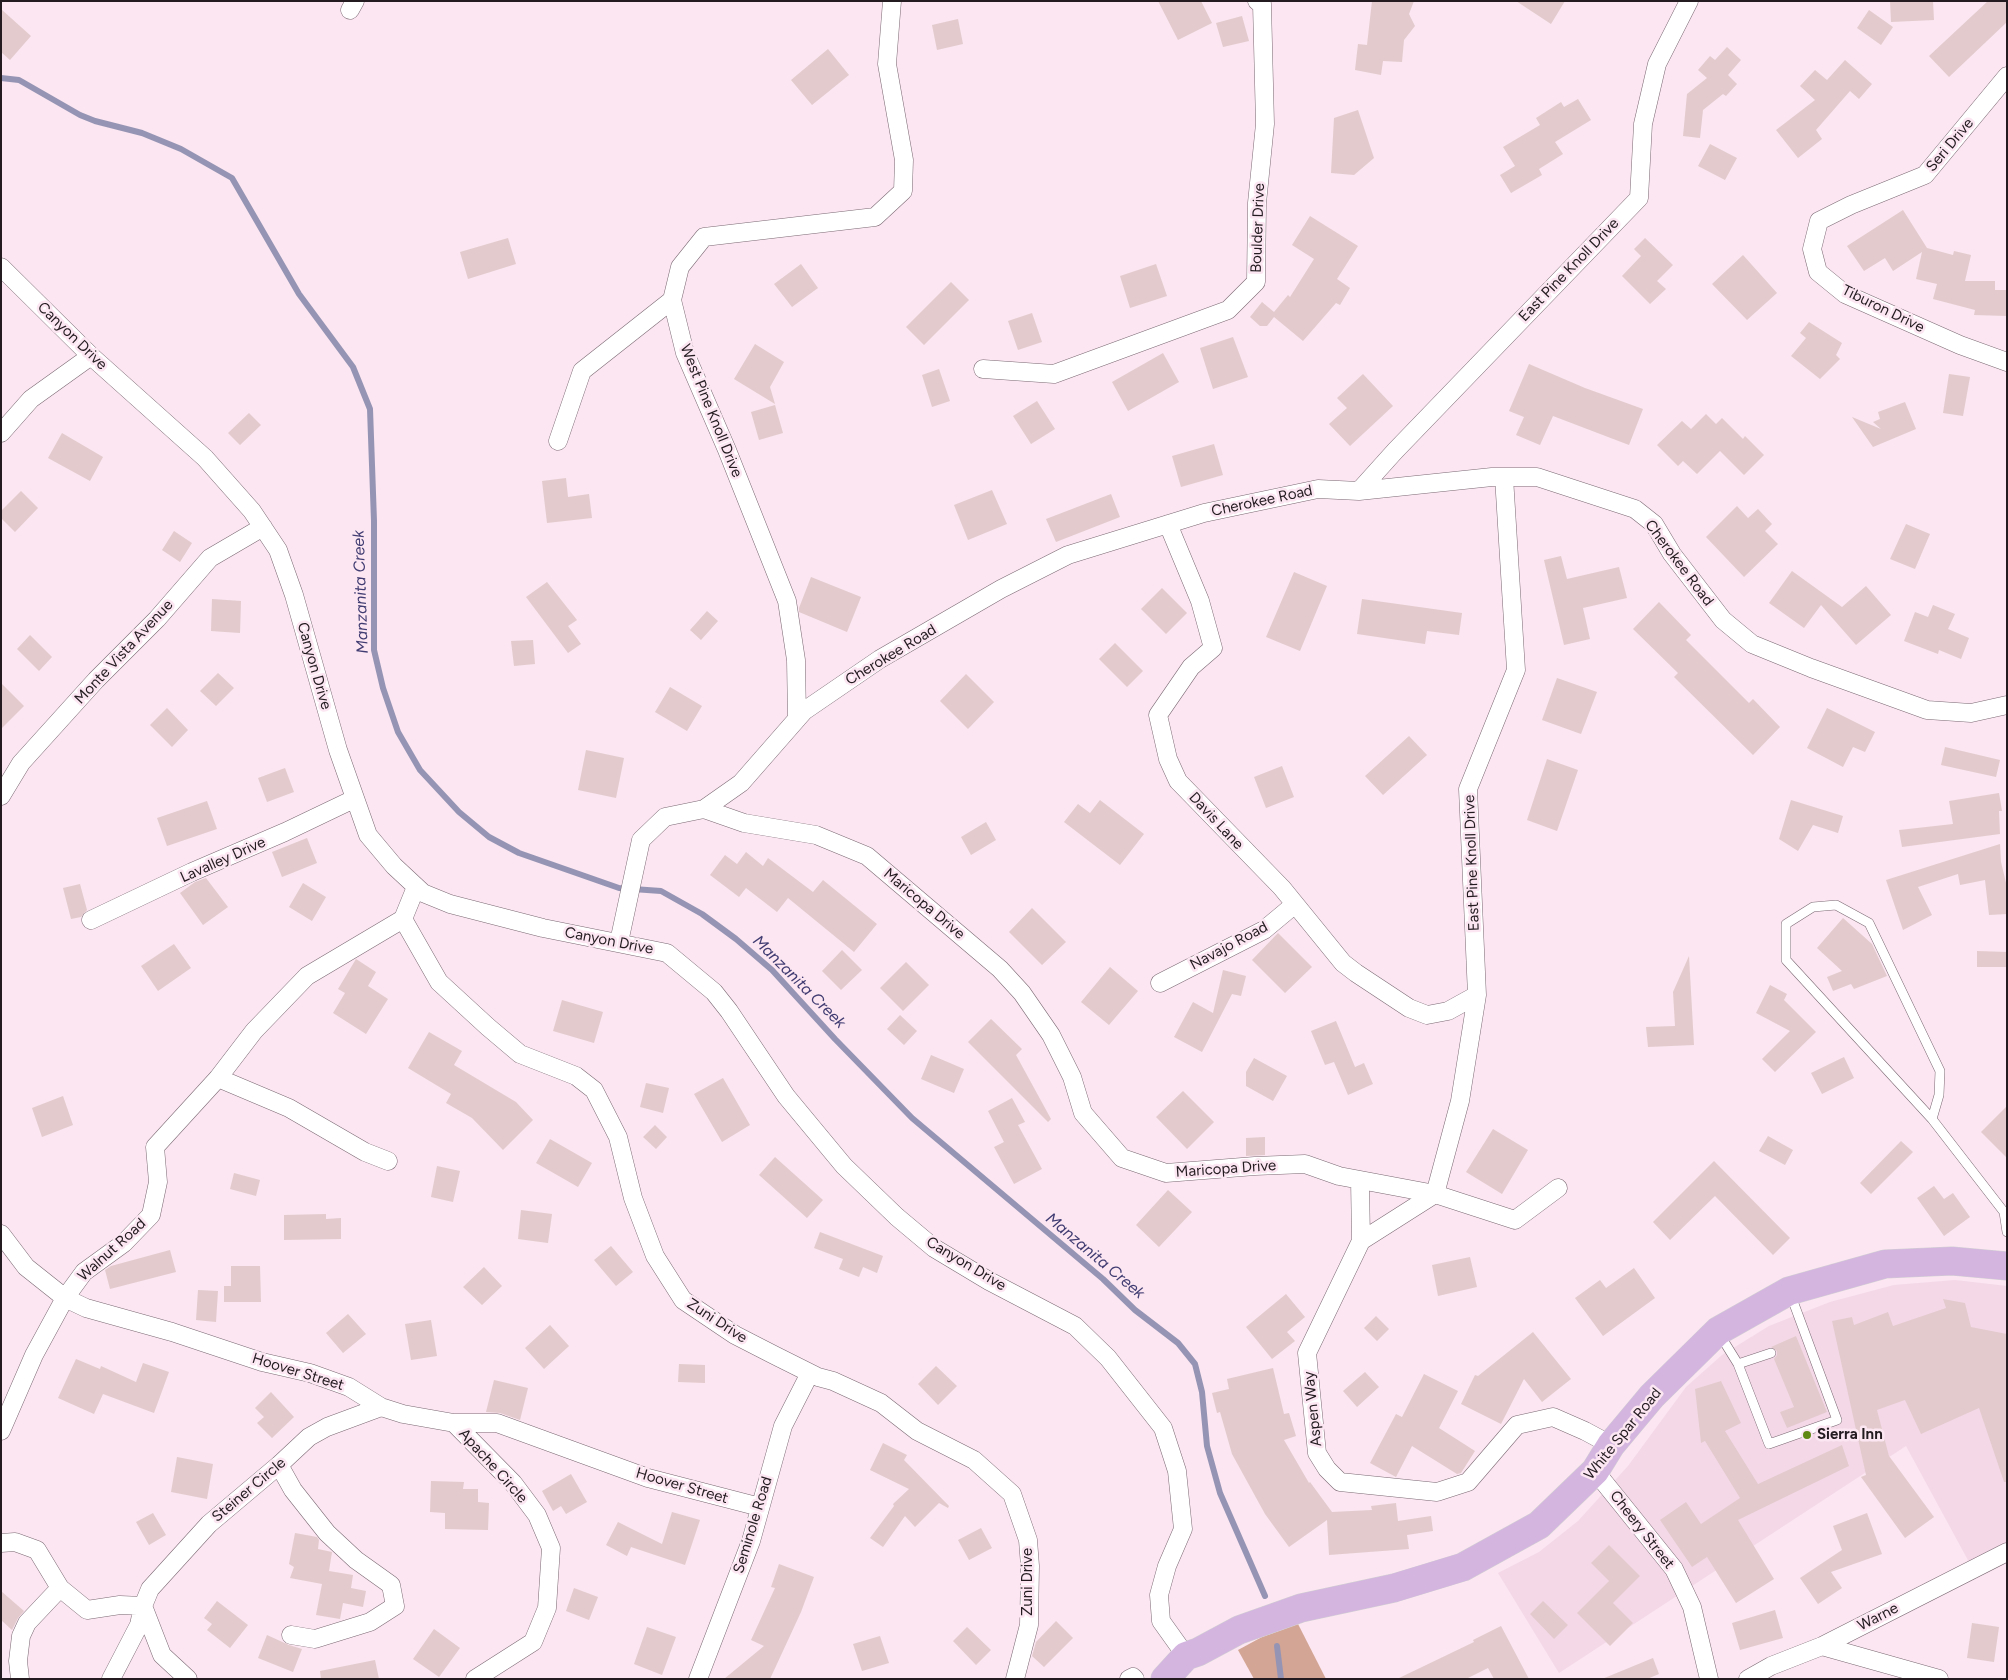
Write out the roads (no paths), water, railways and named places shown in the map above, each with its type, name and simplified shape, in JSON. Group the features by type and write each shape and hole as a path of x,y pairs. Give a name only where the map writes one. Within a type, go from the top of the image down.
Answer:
{"main road":[{"name":"White Spar Road","path":"1165,1679 1186,1656 1198,1652 1239,1630 1301,1608 1394,1588 1463,1567 1539,1525 1595,1471 1611,1446 1652,1396 1718,1332 1788,1291 1885,1264 1952,1261 2007,1266"}],"street":[{"name":"West Pine Knoll Drive","path":"797,718 796,660 787,601 727,450 685,353 672,300 680,267 704,237 875,217 903,191 904,160 887,64 892,1"},
{"name":"Boulder Drive","path":"983,369 1054,374 1228,310 1256,282 1257,203 1265,124 1262,4 1257,1"},
{"name":"East Pine Knoll Drive","path":"1358,491 1639,198 1644,124 1657,64 1689,1"},
{"name":"Seri Drive","path":"1851,205 1925,175 2007,76"},
{"name":"Tiburon Drive","path":"1851,205 1819,221 1812,249 1818,272 1845,294 1960,345 2007,362"},
{"name":"Canyon Drive","path":"1,267 91,356 205,458 252,511 278,550 294,595 338,750 354,799 368,835 394,866 424,893 450,904 543,928 667,953 714,992 729,1011 786,1096 844,1166 897,1217 934,1248 1075,1326 1108,1358 1163,1428 1177,1471 1183,1529 1167,1566 1159,1595 1161,1621 1186,1656"},
{"path":"558,442 582,371 672,300"},
{"path":"1,433 31,399 91,356"},
{"name":"East Pine Knoll Drive","path":"1435,1194 1460,1101 1477,995 1468,790 1516,670 1504,477"},
{"name":"Cherokee Road","path":"619,942 641,840 665,817 704,810 741,783 804,711 880,659 1001,589 1068,555 1204,513 1318,489 1358,491 1504,477 1537,477 1635,509 1654,524 1672,554 1723,620 1752,644 1810,668 1927,710 1971,713 2007,705"},
{"name":"Davis Lane","path":"1168,524 1200,600 1213,648 1191,667 1158,715 1168,759 1178,781 1282,888 1343,963 1409,1008 1427,1015 1448,1011 1477,995"},
{"name":"Monte Vista Avenue","path":"1,796 22,763 96,680 157,619 210,558 262,526"},
{"name":"Lavalley Drive","path":"91,920 354,799"},
{"name":"Maricopa Drive","path":"704,810 744,823 816,836 867,856 1000,969 1022,994 1051,1035 1072,1077 1083,1112 1122,1158 1166,1173 1306,1164 1339,1176 1435,1194 1515,1220 1558,1188"},
{"path":"404,919 416,886"},
{"name":"Navajo Road","path":"1160,983 1264,930 1294,905"},
{"name":"Walnut Road","path":"1,1431 7,1401 65,1298 84,1272 124,1243 151,1215 158,1182 155,1147 218,1078 254,1031 307,976 404,919"},
{"name":"Zuni Drive","path":"404,919 439,982 488,1028 520,1054 576,1076 594,1090 618,1137 633,1198 654,1256 683,1300 735,1335 810,1372 882,1403 917,1431 974,1460 1012,1494 1028,1540 1030,1566 1029,1624 1015,1679"},
{"path":"218,1078 289,1108 366,1152 388,1161"},
{"path":"1360,1180 1361,1242"},
{"path":"1361,1242 1435,1194"},
{"name":"Hoover Street","path":"1,1234 26,1267 65,1298 86,1308 172,1332 262,1362 310,1373 350,1387 381,1407 403,1414 454,1423 497,1424 648,1478 760,1507"},
{"name":"Aspen Way","path":"1361,1242 1307,1353 1317,1453 1327,1469 1340,1482 1437,1492 1468,1482 1517,1425 1554,1417 1585,1430 1611,1446"},
{"name":"Seminole Road","path":"698,1679 751,1541 783,1426 810,1372"},
{"name":"Steiner Circle","path":"111,1679 139,1625 143,1606 150,1589 209,1524 309,1437 327,1427 381,1407"},
{"name":"Apache Circle","path":"454,1423 512,1483 537,1515 551,1548 547,1608 533,1642 475,1679"},
{"path":"279,1465 293,1490 327,1533 356,1560 391,1585 395,1606 370,1622 315,1639 291,1635"},
{"name":"Cheery Street","path":"1595,1471 1674,1569 1692,1608 1709,1679"},
{"path":"1,1543 15,1542 36,1550 60,1588 88,1610 120,1605 143,1606 162,1655 188,1679"},
{"name":"Warne","path":"1748,1679 1771,1666 1822,1646 2007,1552"},
{"path":"20,1679 18,1661 21,1636 27,1622 60,1588"},
{"path":"1822,1646 1939,1679"},
{"path":"1129,1679 1133,1677 1135,1679"}],"lane":[{"path":"1932,1119 1939,1095 1940,1071 1869,923 1836,905 1813,907 1786,924 1786,960 1932,1119 2004,1212 2007,1232"},
{"path":"1718,1332 1738,1364 1769,1444 1837,1420 1803,1340 1788,1291"},
{"path":"1738,1364 1771,1353"}],"waterway":[{"name":"Manzanita Creek","path":"1,78 19,80 80,115 95,121 142,133 181,149 232,178 299,294 353,367 370,409 374,521 374,650 383,688 398,732 420,770 459,812 489,837 519,853 619,888 661,891 702,914 736,939 772,970 835,1039 912,1118 1103,1279 1135,1310 1178,1343 1195,1364 1202,1392 1207,1446 1220,1493 1265,1596"},
{"name":"Manzanita Creek","path":"1277,1646 1281,1679"}],"place":[{"name":"Sierra Inn","path":"1807,1435"}]}
